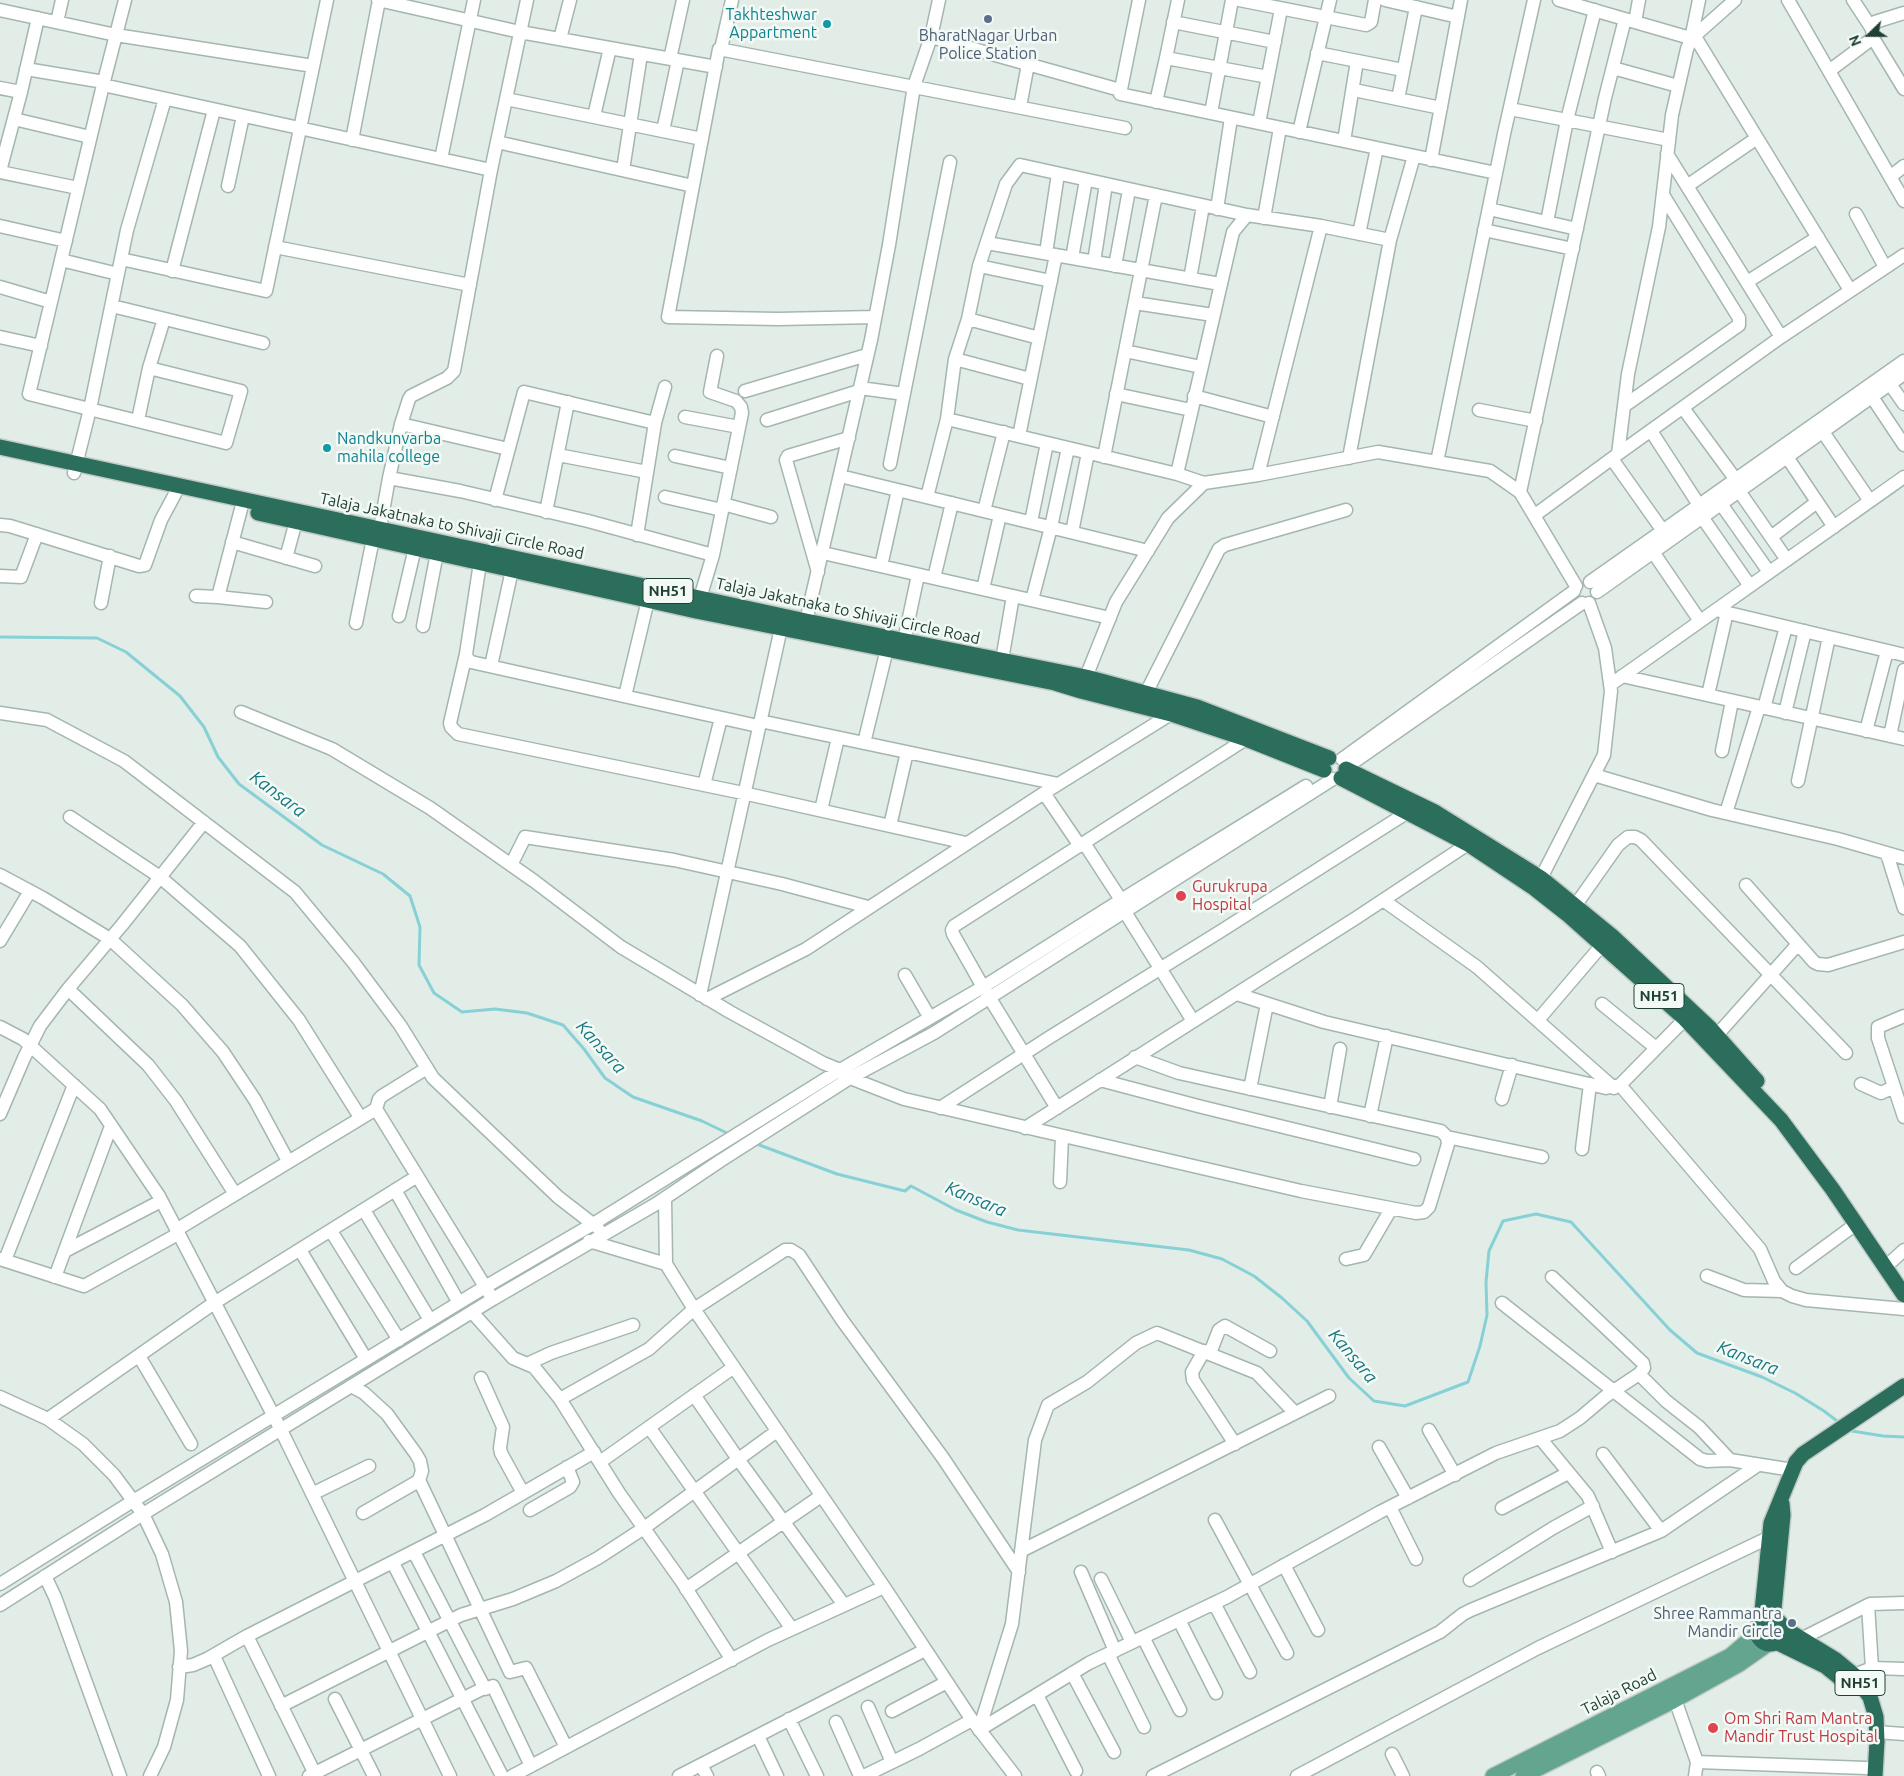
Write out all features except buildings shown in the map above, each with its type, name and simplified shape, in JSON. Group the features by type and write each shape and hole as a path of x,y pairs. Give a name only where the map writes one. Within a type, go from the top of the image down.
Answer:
{"highway":[{"name":"Talaja Jakatnaka to Shivaji Circle Road","path":"0,447 75,469 174,494 296,521 377,533 415,548 480,563 648,600 782,622 887,649 1055,683 1171,714 1336,769 1408,812 1468,844 1534,888 1612,936 1717,1035 1817,1152 1904,1277"},
{"name":"Talaja Jakatnaka to Shivaji Circle Road","path":"0,456 75,469 377,533 700,598 782,622"},
{"name":"Talaja Jakatnaka to Shivaji Circle Road","path":"804,627 904,641 1086,677 1197,707 1435,812 1541,878 1602,945 1685,1019 1781,1120 1834,1190 1904,1295"},
{"path":"1768,1625 1772,1518 1796,1462 1804,1454 1904,1386"},
{"path":"1768,1625 1783,1515 1782,1497"},
{"path":"1768,1625 1782,1636 1772,1643"},
{"name":"NH51","path":"1869,1773 1866,1713 1861,1698 1850,1679 1836,1660 1801,1639 1768,1625 1760,1640 1772,1643 1825,1666 1850,1679 1870,1697 1876,1717 1876,1732 1869,1773"}],"main road":[{"name":"Talaja Road","path":"1523,1776 1672,1693 1735,1653 1768,1625"},
{"name":"Talaja Road","path":"1493,1776 1672,1693 1738,1665 1772,1643"}],"street":[{"path":"57,22 62,0"},
{"path":"125,0 29,394 226,442 241,391 149,368"},
{"path":"121,260 266,291 327,0"},
{"path":"352,140 379,0 520,32 716,67"},
{"path":"441,159 474,0"},
{"path":"356,623 401,424 411,396 447,378 454,371 491,170 527,0"},
{"path":"560,39 570,0"},
{"path":"663,131 683,0"},
{"path":"732,0 721,49 719,48 668,317 778,319 875,317"},
{"path":"804,627 823,553 875,317 889,245 914,86 931,37 939,0"},
{"path":"1140,0 1120,94 1496,173"},
{"path":"1156,102 1178,0"},
{"path":"1210,113 1232,0"},
{"path":"1239,0 1326,18 1369,24 1373,18 1375,0"},
{"path":"1299,132 1330,0"},
{"path":"1385,0 1458,16"},
{"path":"1431,160 1461,0"},
{"path":"1437,462 1484,230 1534,0"},
{"path":"1563,0 1589,6 1630,21 1697,40 1850,290"},
{"path":"1520,492 1613,68 1639,0"},
{"path":"1663,530 1615,457 1628,374 1660,227 1672,115 1699,0"},
{"path":"1691,39 1735,0"},
{"path":"1788,0 1904,201"},
{"path":"1853,0 1904,89"},
{"path":"1547,222 1589,6"},
{"path":"8,7 38,18 116,35 313,66"},
{"path":"1398,99 1416,7"},
{"path":"1259,123 1281,8"},
{"path":"1829,71 1872,33 1875,22 1904,13"},
{"path":"38,18 14,120 3,148 0,172 78,188"},
{"path":"1173,22 1275,42"},
{"path":"931,37 1120,90"},
{"path":"594,116 610,48"},
{"path":"721,49 1125,128"},
{"path":"1317,53 1403,70"},
{"path":"623,170 640,54"},
{"path":"1166,58 1268,77"},
{"path":"1344,141 1354,90 1357,61"},
{"path":"1020,107 1028,64"},
{"path":"1613,68 1678,86"},
{"path":"26,69 103,84 491,170"},
{"path":"0,88 21,92"},
{"path":"1354,90 1441,108"},
{"path":"75,469 90,409 127,230 165,99"},
{"path":"506,99 702,139"},
{"path":"1510,109 1669,140"},
{"path":"172,270 214,110"},
{"path":"228,186 243,116"},
{"path":"1217,209 1231,118"},
{"path":"14,120 90,138"},
{"path":"1264,218 1280,128"},
{"path":"1687,186 1757,138"},
{"path":"497,142 693,186"},
{"path":"1359,234 1377,148"},
{"path":"1667,154 1782,337"},
{"path":"1349,458 1390,240 1414,156"},
{"path":"890,464 950,162"},
{"path":"927,497 947,419 955,359 968,319 980,266 1006,184 1020,166 1247,215 1321,226 1390,240"},
{"path":"1890,177 1904,166"},
{"path":"1019,436 1051,281 1051,254 1058,174"},
{"path":"1072,258 1086,180"},
{"path":"1094,262 1106,184"},
{"path":"1115,266 1129,190"},
{"path":"1104,456 1156,195"},
{"path":"1624,406 1739,324 1739,318 1663,195"},
{"path":"1190,279 1203,206"},
{"path":"1489,209 1577,229"},
{"path":"1856,214 1885,267"},
{"path":"1176,474 1233,232 1247,215"},
{"path":"0,226 66,241"},
{"path":"1258,475 1321,226"},
{"path":"1484,230 1573,249"},
{"path":"1747,282 1818,237"},
{"path":"987,243 1220,284"},
{"path":"275,247 470,285"},
{"path":"1534,515 1782,337 1904,255"},
{"path":"61,260 118,274"},
{"path":"980,266 1051,281"},
{"path":"0,286 51,302"},
{"path":"1134,303 1213,315"},
{"path":"112,306 263,343"},
{"path":"138,420 149,368 164,318"},
{"path":"968,319 1039,338"},
{"path":"0,337 41,346"},
{"path":"1125,352 1201,367"},
{"path":"745,391 867,355"},
{"path":"700,598 723,507 742,413 738,404 733,400 710,392 717,356"},
{"path":"955,359 1030,379"},
{"path":"1594,587 1653,552 1701,511 1904,361"},
{"path":"1594,587 1663,530 1701,511 1721,504 1737,485 1787,457 1904,374"},
{"path":"1890,384 1904,404"},
{"path":"637,534 655,423 665,387"},
{"path":"767,420 860,389 904,394"},
{"path":"495,500 524,392 655,423"},
{"path":"1116,394 1191,410"},
{"path":"1194,396 1273,417"},
{"path":"1872,398 1904,445"},
{"path":"546,512 568,402"},
{"path":"1683,408 1787,560"},
{"path":"1479,410 1536,421"},
{"path":"685,417 739,428"},
{"path":"947,419 1104,456 1204,483 1258,475 1378,452 1490,471 1520,492 1575,588 1577,600 1585,603 1605,648 1611,691 1604,755 1541,878"},
{"path":"401,424 508,449"},
{"path":"1651,431 1750,586"},
{"path":"984,511 1004,432"},
{"path":"1823,432 1870,501"},
{"path":"818,572 786,460 788,456 849,438"},
{"path":"1031,522 1047,443"},
{"path":"1032,600 1051,527 1068,448"},
{"path":"1072,532 1088,453"},
{"path":"558,455 648,472"},
{"path":"675,456 731,468"},
{"path":"1787,457 1834,527"},
{"path":"840,476 1148,551"},
{"path":"1610,684 1700,621 1722,611 1769,572 1904,477"},
{"path":"389,478 546,512 637,534 712,555"},
{"path":"1086,677 1116,602 1168,518 1204,483"},
{"path":"881,566 898,490"},
{"path":"0,525 37,534 139,566 145,566 161,520 174,494"},
{"path":"665,497 771,518"},
{"path":"1771,537 1817,502"},
{"path":"934,578 952,503"},
{"path":"1721,504 1769,572"},
{"path":"218,597 241,509"},
{"path":"1146,693 1219,549 1225,545 1346,510"},
{"path":"983,589 1000,515"},
{"path":"286,558 296,521"},
{"path":"0,576 21,577 37,534"},
{"path":"232,542 315,566"},
{"path":"399,616 415,548"},
{"path":"1653,552 1700,621"},
{"path":"423,626 437,553"},
{"path":"823,553 1110,618"},
{"path":"101,603 110,556"},
{"path":"480,563 466,654 450,723 453,731 458,734 743,792 966,843"},
{"path":"490,666 512,570"},
{"path":"904,641 918,575"},
{"path":"845,1074 934,1033 986,992 1124,907 1336,769 1582,581 1594,587"},
{"path":"1336,769 1358,759 1596,596 1594,587"},
{"path":"196,596 266,602"},
{"path":"1002,660 1013,596"},
{"path":"625,696 648,600"},
{"path":"1722,611 1904,655"},
{"path":"1708,695 1722,611"},
{"path":"704,997 726,872 782,622"},
{"path":"1726,813 1786,627"},
{"path":"1785,713 1805,631"},
{"path":"1798,781 1828,637"},
{"path":"864,743 887,649"},
{"path":"1866,731 1886,651"},
{"path":"466,654 471,662 720,718 759,723 864,743 1058,784"},
{"path":"1890,736 1904,670"},
{"path":"1622,676 1904,739"},
{"path":"1722,751 1732,701"},
{"path":"241,712 332,749 430,808 511,865 621,948 823,1064 904,1100 1292,1189 1416,1214 1424,1212 1429,1207 1448,1144 1447,1137"},
{"path":"0,713 48,720 124,761 295,892 353,962 400,1026 433,1078 558,1197 604,1232"},
{"path":"704,997 806,949 966,843 1171,714"},
{"path":"704,785 720,718"},
{"path":"821,810 838,738"},
{"path":"1057,1108 953,934 954,926 1246,739"},
{"path":"890,826 907,752"},
{"path":"1594,775 1726,813 1838,839 1904,858"},
{"path":"1044,793 1082,844 1124,907 1193,1021"},
{"path":"940,1108 1024,1053 1408,812"},
{"path":"70,817 160,877 240,946 299,1020 360,1117"},
{"path":"0,1114 40,1026 68,988 204,822"},
{"path":"511,865 525,837 674,860 782,884 868,907"},
{"path":"1571,910 1618,845 1628,838 1635,837 1641,840 1846,1053"},
{"path":"1025,1128 1237,994 1468,844"},
{"path":"1887,854 1904,908"},
{"path":"0,875 110,939 182,1005 223,1052 255,1100 288,1161"},
{"path":"1746,885 1814,962 1823,965 1904,942"},
{"path":"0,941 30,891"},
{"path":"1383,900 1477,967 1617,1086 1760,1249 1774,1281 1782,1291 1806,1300 1904,1309"},
{"path":"1717,1035 1798,944"},
{"path":"1538,1020 1602,945"},
{"path":"905,975 930,1018"},
{"path":"68,988 148,1065 176,1101 235,1194"},
{"path":"0,1605 143,1514 492,1299 665,1198 720,1161 772,1120 930,1018 986,992"},
{"path":"1237,994 1324,1022 1606,1088 1617,1086 1685,1019"},
{"path":"1250,1089 1268,1004"},
{"path":"1602,1004 1656,1048"},
{"path":"1904,1016 1878,1027 1878,1038 1904,1117"},
{"path":"0,1027 23,1039 100,1109 161,1201 273,1416 450,1776"},
{"path":"1370,1116 1387,1036"},
{"path":"1330,1107 1340,1049"},
{"path":"1135,1057 1179,1073 1441,1132 1447,1137 1542,1157"},
{"path":"1502,1099 1512,1065"},
{"path":"74,1085 3,1260 84,1286 177,1232 235,1194 376,1108 382,1096 427,1068"},
{"path":"1100,1080 1207,1109 1414,1159"},
{"path":"1582,1149 1590,1084"},
{"path":"1861,1084 1882,1092 1894,1087"},
{"path":"376,1108 416,1177 492,1299"},
{"path":"0,1584 430,1320 593,1224 712,1149 772,1120"},
{"path":"56,1277 112,1126"},
{"path":"1060,1182 1062,1137"},
{"path":"48,1419 214,1304 416,1177"},
{"path":"395,1190 459,1303"},
{"path":"665,1198 666,1264 694,1309 884,1587 975,1725 1015,1776"},
{"path":"65,1252 161,1201"},
{"path":"1346,1259 1364,1255 1391,1209"},
{"path":"364,1210 430,1320"},
{"path":"1796,1268 1856,1224"},
{"path":"330,1231 399,1340"},
{"path":"589,1241 666,1264"},
{"path":"300,1250 366,1359"},
{"path":"560,1399 649,1349 694,1309 785,1250 791,1250 800,1254 842,1320 943,1458 1018,1572"},
{"path":"1892,1261 1904,1250"},
{"path":"1708,1276 1744,1290 1782,1291"},
{"path":"836,1722 862,1776 1037,1695 1112,1652 1251,1584 1390,1507 1496,1453 1560,1431 1639,1374 1644,1368 1643,1363 1552,1277"},
{"path":"1502,1303 1615,1390 1700,1459 1707,1461 1730,1460 1793,1470"},
{"path":"472,1312 513,1358 534,1367 560,1399 732,1660"},
{"path":"527,1364 558,1350 633,1325"},
{"path":"1235,1444 1192,1376 1194,1368 1207,1352 1219,1330 1225,1326 1270,1351"},
{"path":"975,1725 1012,1624 1035,1440 1048,1406 1087,1382 1136,1343 1157,1332 1257,1373 1295,1413"},
{"path":"139,1356 190,1444"},
{"path":"179,1667 194,1665 214,1656 246,1636 446,1536 567,1468 597,1457 649,1427 734,1367"},
{"path":"1639,1374 1666,1401 1700,1428 1730,1460"},
{"path":"481,1378 503,1427 501,1453 523,1493"},
{"path":"351,1386 364,1393 387,1414 420,1461 422,1471 419,1480 363,1513"},
{"path":"694,1395 844,1605"},
{"path":"1021,1552 1329,1396"},
{"path":"0,1397 48,1419 83,1444 114,1475 143,1514 162,1554 176,1602 180,1651 177,1700 164,1747 150,1776"},
{"path":"649,1427 792,1629"},
{"path":"1429,1430 1455,1475"},
{"path":"281,1706 450,1621 556,1581 598,1558 644,1528 777,1431"},
{"path":"1540,1438 1593,1506 1612,1552"},
{"path":"1379,1447 1408,1498"},
{"path":"1604,1454 1661,1531"},
{"path":"1153,1776 1440,1632 1462,1614 1661,1531 1758,1465"},
{"path":"312,1494 369,1466"},
{"path":"530,1510 570,1487 573,1482 567,1468"},
{"path":"1502,1508 1568,1473"},
{"path":"419,1480 510,1672 526,1668 566,1747"},
{"path":"686,1589 821,1496"},
{"path":"1470,1580 1545,1533 1593,1506"},
{"path":"1390,1507 1416,1559"},
{"path":"1215,1520 1287,1653"},
{"path":"1297,1776 1538,1648 1770,1538"},
{"path":"414,1552 484,1688"},
{"path":"392,1563 502,1776"},
{"path":"1284,1565 1318,1630"},
{"path":"1082,1572 1112,1652 1144,1727"},
{"path":"45,1576 55,1597 120,1776"},
{"path":"1101,1579 1180,1710"},
{"path":"512,1776 792,1629 884,1587"},
{"path":"1214,1603 1250,1672"},
{"path":"1801,1639 1868,1605 1904,1603"},
{"path":"1868,1605 1872,1668"},
{"path":"1178,1620 1216,1693"},
{"path":"246,1636 313,1775 484,1688 493,1686 532,1766"},
{"path":"678,1776 704,1770 789,1719 925,1650"},
{"path":"214,1656 269,1776"},
{"path":"1850,1679 1872,1668 1904,1669"},
{"path":"1072,1674 1114,1752"},
{"path":"892,1711 946,1682"},
{"path":"1672,1693 1697,1762 1695,1776"},
{"path":"1037,1695 1076,1772"},
{"path":"335,1699 374,1776"},
{"path":"868,1707 892,1762"},
{"path":"789,1719 817,1776"},
{"path":"1876,1732 1904,1734"},
{"path":"758,1736 777,1776"},
{"path":"1392,1754 1403,1776"},
{"path":"1697,1762 1869,1773"}],"waterway":[{"name":"Kansara","path":"0,637 97,638 126,652 180,696 204,727 218,757 239,784 322,845 383,874 410,896 420,927 419,965 434,993 462,1012 495,1009 527,1013 563,1025 584,1049 605,1078 633,1097 702,1121 729,1134"},
{"name":"Kansara","path":"754,1143 837,1174 905,1191 911,1186 956,1210 987,1222 1018,1230 1189,1250 1222,1259 1254,1276 1307,1321 1349,1378 1374,1401 1405,1406 1468,1382 1480,1346 1487,1315 1486,1282 1489,1251 1503,1221 1536,1214 1571,1222 1670,1330 1697,1353 1762,1377 1795,1393 1841,1424"},
{"name":"Kansara","path":"1848,1429 1883,1436 1904,1437"}],"place":[{"name":"BharatNagar Urban Police Station","path":"988,19"},
{"name":"Takhteshwar Appartment","path":"827,24"},
{"name":"Nandkunvarba mahila college","path":"327,448"},
{"name":"Gurukrupa Hospital","path":"1181,896"},
{"name":"Shree Rammantra Mandir Circle","path":"1792,1623"},
{"name":"Om Shri Ram Mantra Mandir Trust Hospital","path":"1713,1728"}]}
